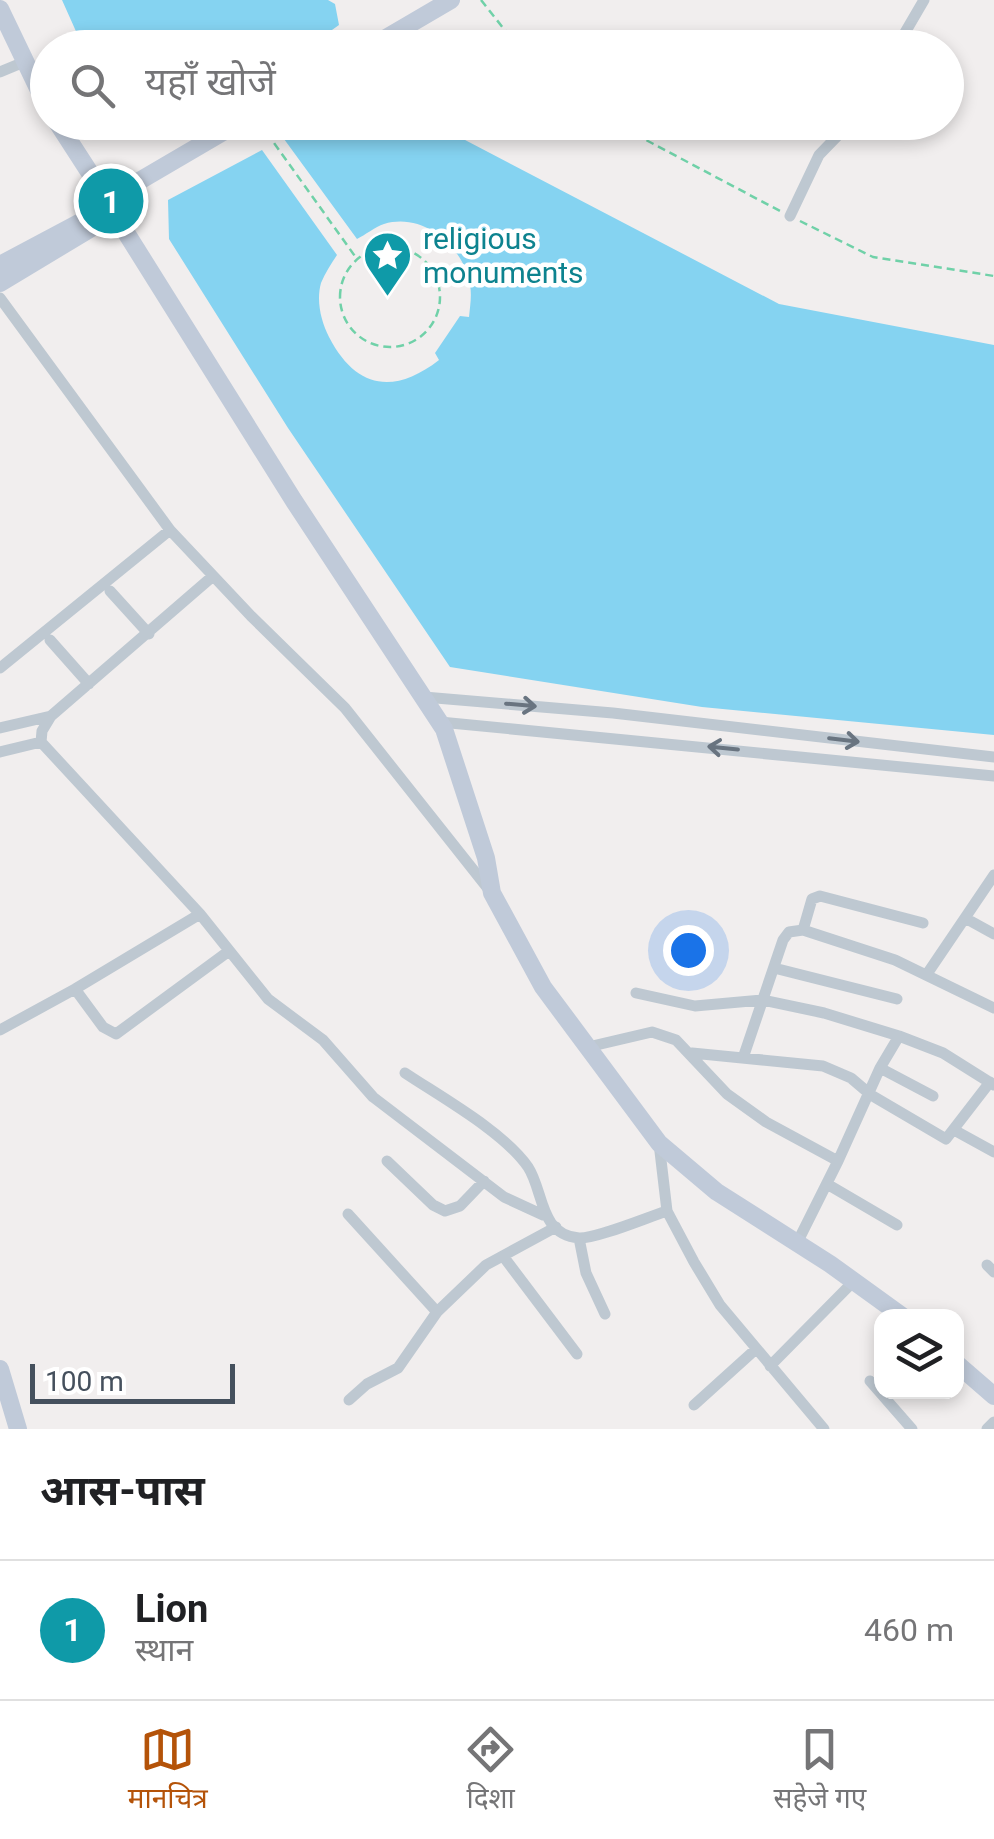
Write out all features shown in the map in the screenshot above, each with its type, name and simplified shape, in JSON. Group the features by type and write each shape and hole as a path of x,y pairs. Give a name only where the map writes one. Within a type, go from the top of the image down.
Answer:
{"street":[{"path":"400,30 451,0"},
{"path":"906,30 924,0"},
{"path":"0,9 30,74"},
{"path":"0,72 24,62"},
{"path":"68,140 99,187"},
{"path":"129,187 209,140"},
{"path":"790,216 820,155 834,140"},
{"path":"0,265 106,219 134,210 129,187 113,181 99,187 92,203 106,219 440,722 486,858 492,893"},
{"path":"0,283 106,219"},
{"path":"0,298 170,530 335,697 492,893 543,987 660,1143 717,1192 892,1309"},
{"path":"0,668 170,530"},
{"path":"213,576 52,716 42,731 41,742 200,914 268,999 323,1040 373,1097 504,1196 579,1238 668,1211"},
{"path":"110,591 150,634"},
{"path":"50,640 89,684"},
{"path":"424,696 614,713 994,758"},
{"path":"0,728 52,716"},
{"path":"440,722 994,776"},
{"path":"0,752 41,742"},
{"path":"891,765 894,746"},
{"path":"926,974 994,875"},
{"path":"982,892 994,899"},
{"path":"803,930 812,899 820,896 923,923"},
{"path":"0,1030 75,990 200,914"},
{"path":"965,918 994,934"},
{"path":"744,1058 789,932 803,930 926,974 994,1008"},
{"path":"75,990 103,1028 116,1034 229,951"},
{"path":"774,968 897,999"},
{"path":"636,993 696,1006 762,1000 824,1013 943,1053 992,1083 950,1138 943,1139 851,1078 823,1066 692,1053"},
{"path":"588,1047 652,1032 676,1040 727,1094 766,1122 838,1161"},
{"path":"797,1243 899,1036"},
{"path":"880,1068 933,1096"},
{"path":"405,1073 482,1126 528,1168 544,1215"},
{"path":"954,1130 994,1152"},
{"path":"660,1143 668,1211 720,1306 824,1429"},
{"path":"387,1160 445,1211 460,1206 484,1181"},
{"path":"826,1184 897,1224"},
{"path":"348,1214 436,1312"},
{"path":"349,1400 367,1384 398,1368 436,1312 486,1265 556,1227"},
{"path":"579,1238 586,1273 605,1314"},
{"path":"503,1256 577,1354"},
{"path":"770,1366 853,1282"},
{"path":"694,1405 756,1349"},
{"path":"0,1370 18,1429"},
{"path":"964,1371 994,1396"},
{"path":"870,1382 912,1429"},
{"path":"987,1429 994,1422"}],"path":[{"path":"482,0 505,30"},
{"path":"272,140 356,259"},
{"path":"646,140 873,257 994,276"},
{"path":"381,247 398,247 415,253 428,264 440,286 440,303 435,320 424,334 400,346 382,347 365,341 352,330 340,307 340,290 356,259 381,247"}],"water":[{"path":"62,0 328,0 335,4 339,25 332,30 75,30"},
{"path":"285,140 465,140 779,304 994,345 994,735 702,707 450,667 288,428 169,239 168,200 262,150 337,255 323,279 319,297 329,337 351,367 364,376 392,382 407,378 439,360 435,353 460,316 469,317 471,297 466,271 440,236 413,223 384,224 357,239"}],"place":[{"name":"Lion","path":"111,201"},
{"name":"religious monuments","path":"388,298"}]}
